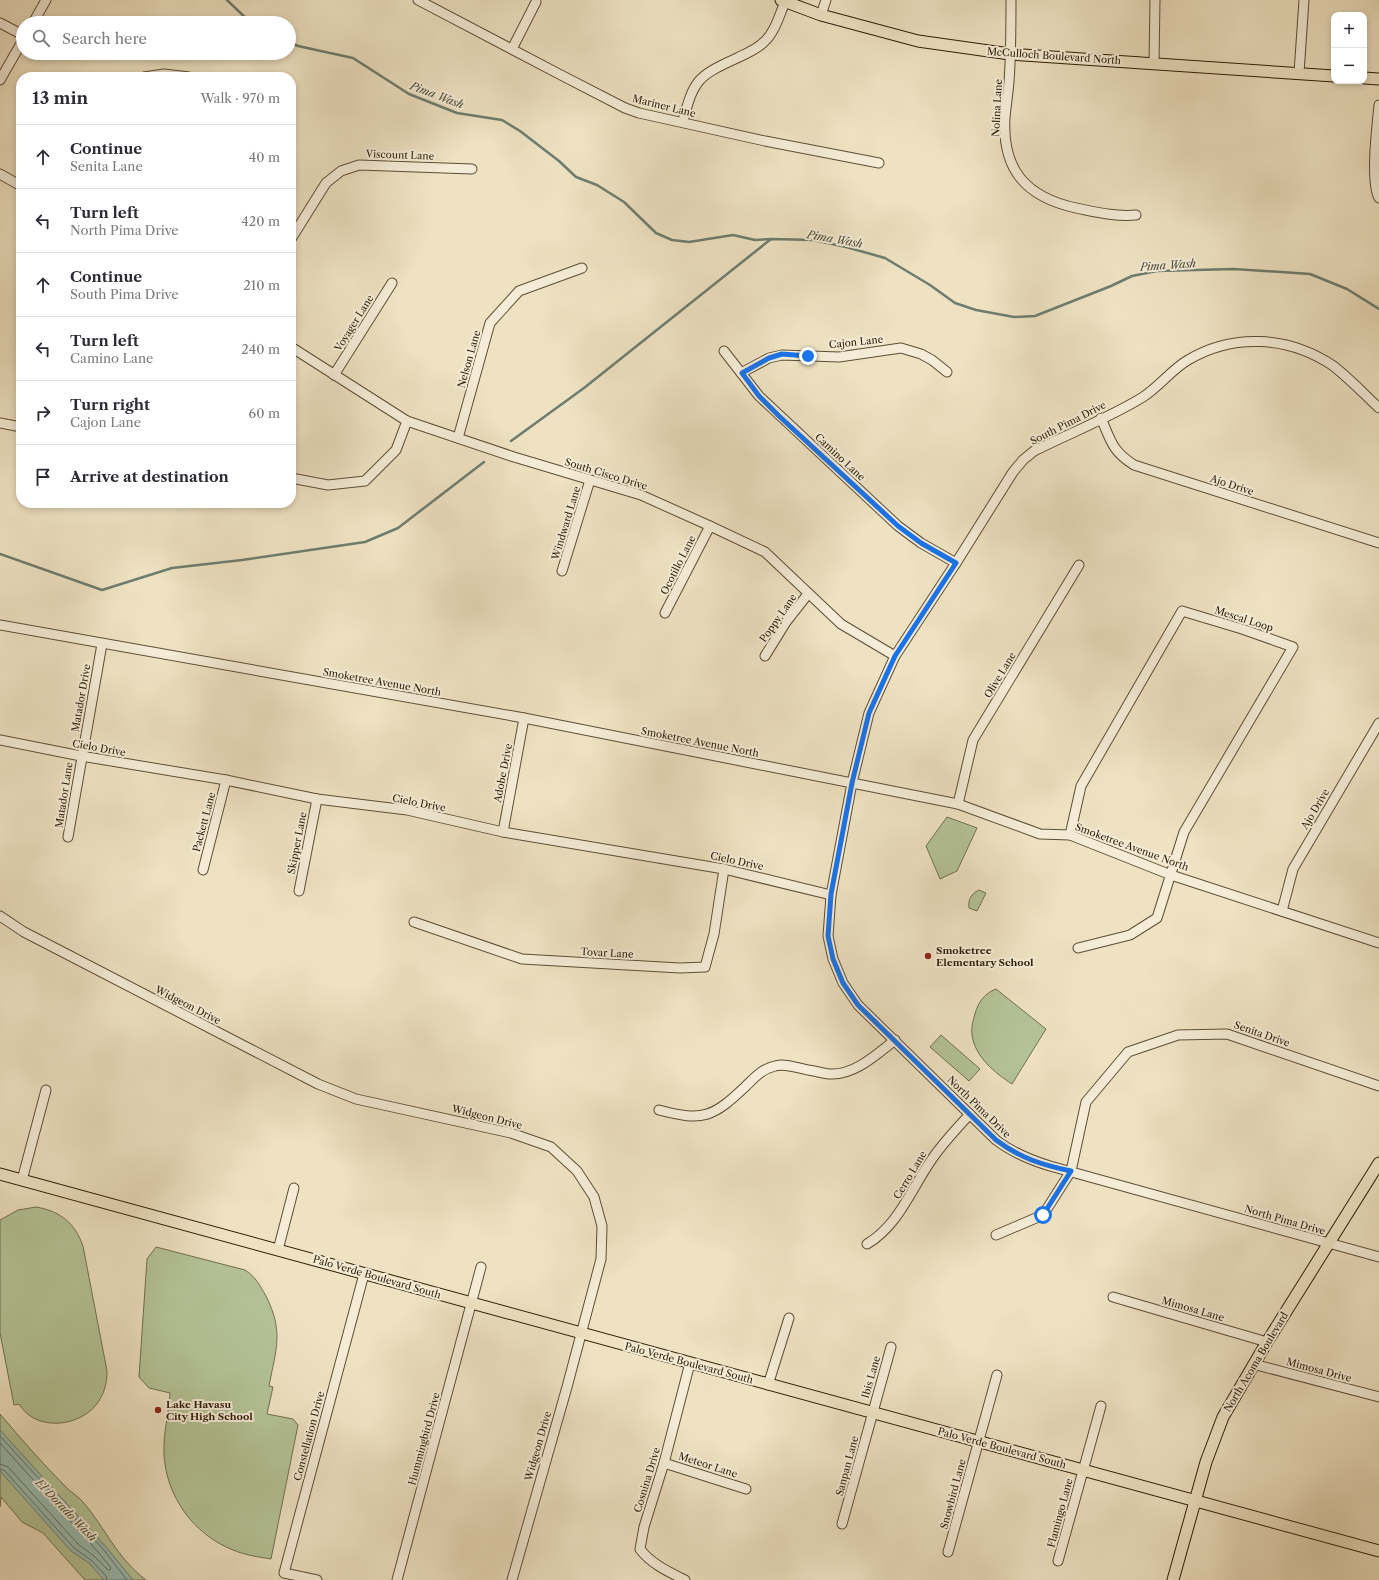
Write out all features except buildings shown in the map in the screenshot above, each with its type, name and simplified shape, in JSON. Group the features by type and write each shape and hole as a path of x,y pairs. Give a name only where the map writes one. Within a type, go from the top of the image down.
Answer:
{"main road":[{"name":"McCulloch Boulevard North","path":"783,1 820,15 918,42 1010,54 1331,76"},
{"path":"1367,78 1379,79"},
{"name":"North Acoma Boulevard","path":"1173,1580 1194,1501 1221,1420 1267,1342 1379,1163"},
{"name":"Palo Verde Boulevard South","path":"0,1174 690,1364 1379,1551"}],"street":[{"path":"37,16 46,0"},
{"name":"Mariner Lane","path":"418,0 625,108 656,117 683,121 765,141 879,163"},
{"path":"820,15 826,0"},
{"name":"Nolina Lane","path":"1011,0 1010,54 1005,136 1007,154 1012,166 1030,188 1053,201 1095,212 1124,216 1136,215"},
{"path":"1154,63 1155,0"},
{"path":"1299,73 1304,0"},
{"path":"683,121 691,93 698,80 716,68 756,49 765,42 773,30 783,1"},
{"path":"512,49 536,2"},
{"path":"0,23 16,31"},
{"path":"0,80 16,52"},
{"path":"1379,105 1374,162 1376,187 1379,198"},
{"name":"Viscount Lane","path":"296,231 326,184 341,172 360,165 472,169"},
{"path":"0,174 16,183"},
{"name":"Nelson Lane","path":"458,438 490,323 519,291 582,268"},
{"name":"Voyager Lane","path":"334,375 392,283"},
{"name":"South Pima Drive","path":"852,783 869,713 895,656 1013,472 1023,460 1034,451 1145,396 1177,367 1196,356 1219,347 1245,341 1269,341 1287,345 1321,359 1333,366 1379,408"},
{"name":"Cajon Lane","path":"742,373 769,358 782,354 839,357 901,348 921,354 932,360 947,372"},
{"name":"South Cisco Drive","path":"296,350 407,421 641,495 764,552 842,624 895,656"},
{"name":"Camino Lane","path":"724,351 759,396 898,526 921,543 956,563"},
{"name":"Ajo Drive","path":"1101,418 1114,447 1121,457 1134,465 1379,543"},
{"path":"296,479 328,485 365,481 396,450 407,421"},
{"path":"0,423 16,426"},
{"name":"Windward Lane","path":"562,572 590,480"},
{"name":"Ocotillo Lane","path":"665,614 710,526"},
{"name":"Olive Lane","path":"958,804 973,740 1079,565"},
{"name":"Poppy Lane","path":"765,656 786,622 808,594"},
{"name":"Mescal Loop","path":"1070,835 1081,786 1182,611 1242,629 1293,647 1184,832 1171,874"},
{"name":"Smoketree Avenue North","path":"0,625 524,718 958,804 1040,834 1070,835 1171,874 1379,943"},
{"name":"Matador Drive","path":"81,756 102,644"},
{"name":"Adobe Drive","path":"502,832 524,718"},
{"name":"Ajo Drive","path":"1282,911 1293,869 1379,723"},
{"name":"Cielo Drive","path":"0,740 81,756 226,780 316,799 407,810 502,832 724,869 831,894"},
{"name":"Matador Lane","path":"68,837 81,756"},
{"name":"Packett Lane","path":"203,870 226,780"},
{"name":"North Pima Drive","path":"852,783 831,894 828,936 833,959 843,983 858,1005 996,1140 1010,1150 1037,1163 1071,1171 1379,1257"},
{"name":"Skipper Lane","path":"299,891 316,799"},
{"name":"Tovar Lane","path":"414,922 522,959 680,968 704,967 714,934 724,869"},
{"path":"1078,948 1130,935 1157,918 1171,874"},
{"name":"Widgeon Drive","path":"0,916 24,932 318,1084 356,1099 511,1133 551,1147 576,1171 594,1197 602,1226 601,1258 512,1580"},
{"name":"Senita Drive","path":"1071,1171 1086,1102 1128,1052 1178,1035 1227,1034 1379,1086"},
{"path":"659,1110 681,1116 694,1117 710,1114 724,1106 762,1070 777,1066 792,1066 830,1074 842,1072 863,1064 895,1040"},
{"path":"22,1180 46,1090"},
{"name":"Cerro Lane","path":"867,1244 876,1239 886,1230 898,1216 932,1158 970,1114"},
{"path":"996,1236 1043,1215 1071,1171"},
{"path":"278,1250 294,1188"},
{"name":"Hummingbird Drive","path":"397,1580 481,1267"},
{"name":"Constellation Drive","path":"316,1580 284,1573 364,1274"},
{"name":"Mimosa Lane","path":"1113,1296 1267,1342"},
{"path":"768,1385 789,1318"},
{"name":"Ibis Lane","path":"873,1413 891,1347"},
{"name":"Cosnina Drive","path":"685,1580 656,1564 645,1556 640,1549 644,1527 664,1463 690,1364"},
{"name":"Mimosa Drive","path":"1254,1364 1379,1397"},
{"name":"Snowbird Lane","path":"948,1552 997,1375"},
{"name":"Flamingo Lane","path":"1058,1561 1101,1406"},
{"name":"Sanpan Lane","path":"842,1524 873,1413"},
{"name":"Meteor Lane","path":"664,1463 746,1489"}],"green space":[{"path":"947,817 977,828 957,871 940,879 926,846"},
{"path":"979,890 986,893 977,911 969,908 969,902 972,895"},
{"path":"996,989 1046,1029 1012,1084 999,1075 981,1057 972,1035 973,1021 976,1010 982,998"},
{"path":"941,1035 980,1069 969,1081 930,1047"},
{"path":"36,1207 45,1209 66,1219 80,1238 83,1246 107,1371 104,1389 96,1405 88,1413 68,1422 45,1422 35,1419 26,1413 19,1404 14,1405 0,1333 0,1220 18,1210"},
{"path":"156,1247 245,1270 257,1282 272,1309 277,1331 277,1341 269,1386 273,1387 267,1414 293,1419 298,1425 271,1559 238,1552 219,1543 206,1534 194,1524 184,1512 176,1499 170,1484 166,1470 164,1446 170,1393 149,1388 139,1377 147,1259"},
{"path":"0,1414 48,1469 83,1502 127,1562 146,1580 85,1580 43,1533 22,1522 1,1497 0,1507"}],"water":[{"name":"El Dorado Wash","path":"0,1430 106,1547 133,1580 104,1580 89,1563 71,1551 0,1471"}],"waterway":[{"name":"Pima Wash","path":"227,0 244,16"},
{"name":"Pima Wash","path":"296,45 353,58 409,94 457,113 502,120 520,131 559,161 576,177 597,185 624,202 656,233 672,240 689,242 733,235 755,240 813,240 846,247 885,258 930,285 955,303 976,310 1014,317 1035,316 1111,286 1132,276 1157,271 1234,269 1310,274 1347,289 1379,309"},
{"path":"511,441 584,388 771,239"},
{"path":"0,554 102,590 172,568 242,560 365,542 398,528 484,462"}],"place":[{"name":"Smoketree Elementary School","path":"928,956"},
{"name":"Lake Havasu City High School","path":"158,1410"}],"route":[{"path":"808,356 782,354 753,365 742,373 759,396 779,416 898,526 921,543 956,563 895,656 869,713 852,783 838,867 831,894 828,936 833,959 843,983 858,1005 996,1140 1018,1155 1037,1163 1071,1171 1043,1215"}]}
